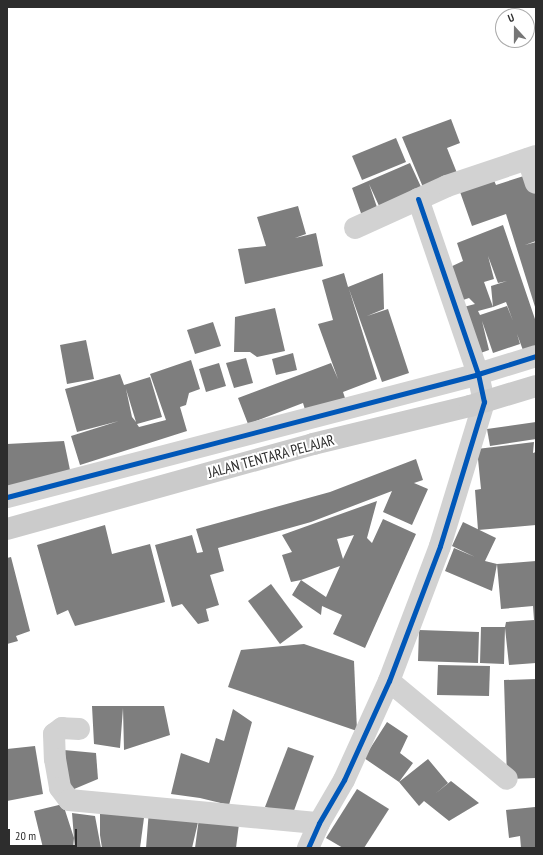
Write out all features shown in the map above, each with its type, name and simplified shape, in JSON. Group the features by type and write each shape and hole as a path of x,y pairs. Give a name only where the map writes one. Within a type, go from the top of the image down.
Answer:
{"main road":[{"name":"JALAN TENTARA PELAJAR","path":"7,529 313,444 484,402 536,386"}],"street":[{"path":"355,228 447,186 532,157 536,183"},
{"path":"308,848 319,823 344,780 389,681 440,546 484,402 478,374 418,199"},
{"path":"7,497 478,374 536,356"},
{"path":"389,681 507,779"},
{"path":"79,729 62,728 54,734 55,759 60,788 69,800 319,823"}],"building":[{"path":"451,119 460,143 447,148 459,178 425,192 402,137"},
{"path":"396,138 406,162 362,180 352,156"},
{"path":"410,163 422,189 380,208 369,184 378,210 362,216 352,188"},
{"path":"530,174 536,193 536,241 525,245 536,242 536,310 506,214 472,226 459,189 493,178 496,185"},
{"path":"298,206 306,234 295,238 316,233 323,266 245,284 238,249 266,246 257,217"},
{"path":"503,225 536,322 536,349 524,353 517,334 520,344 493,353 482,321 489,350 475,355 460,308 475,304 469,298 457,302 446,269 463,261 457,243","holes":["488,256 498,283 507,281 491,286 493,307 484,282 494,279","506,302 513,321 507,306 480,315 478,311"]},
{"path":"344,273 348,287 383,273 384,309 367,316 388,309 409,373 382,382 349,289 377,379 343,392 345,398 306,413 303,403 248,424 238,398 331,363 338,379 318,324 333,320 322,280"},
{"path":"275,308 285,351 257,357 250,352 234,352 235,317"},
{"path":"213,322 221,346 195,354 187,330"},
{"path":"86,340 94,379 67,384 60,345"},
{"path":"293,353 297,370 276,375 272,359"},
{"path":"246,358 253,383 234,388 226,363"},
{"path":"191,360 200,389 189,393 186,405 180,407 187,431 80,465 71,436 119,421 77,432 65,389 120,374 124,385 150,377 162,417 137,424 139,427 166,420 150,374","holes":["126,389 136,422 132,417"]},
{"path":"219,363 226,386 206,392 199,369"},
{"path":"536,422 536,439 490,446 487,429"},
{"path":"64,441 70,470 7,487 7,444"},
{"path":"534,442 533,453 536,452 536,525 478,530 475,490 481,489 477,449"},
{"path":"416,459 423,480 414,483 428,489 412,525 383,512 392,491 311,522 218,548 224,571 210,575 219,605 206,609 209,621 198,624 182,604 172,607 155,545 192,535 197,553 203,552 196,529 330,492"},
{"path":"377,501 367,538 372,543 383,519 416,534 365,648 333,634 342,615 322,606 321,615 292,595 301,580 291,582 282,555 292,552 282,535","holes":["354,535 343,559 337,539","340,566 326,597 301,580"]},
{"path":"463,522 496,538 485,561 497,564 492,591 445,571 454,548 475,557 452,546"},
{"path":"105,525 112,554 150,544 165,602 75,626 68,610 57,615 37,545"},
{"path":"11,557 30,631 16,636 18,641 7,644 7,558"},
{"path":"536,561 536,663 509,665 505,628 504,664 480,663 481,627 505,627 506,622 534,620 533,606 501,609 497,564"},
{"path":"271,584 303,627 280,644 248,601"},
{"path":"419,630 479,632 478,663 418,661"},
{"path":"304,644 354,661 357,731 228,687 241,650"},
{"path":"438,665 490,666 489,696 437,695"},
{"path":"536,679 536,778 507,779 504,680"},
{"path":"92,706 164,706 170,735 124,750 123,708 120,748 94,744"},
{"path":"233,709 252,722 229,805 200,798 171,794 181,753 209,763 216,738 224,741"},
{"path":"387,722 408,736 400,753 413,763 399,782 364,758"},
{"path":"35,746 43,794 7,801 7,749"},
{"path":"288,747 314,756 292,816 265,807"},
{"path":"64,750 96,753 98,779 67,792"},
{"path":"428,759 448,783 435,794 451,781 479,803 449,821 424,801 419,806 399,782"},
{"path":"357,789 389,809 364,848 343,848 326,838"},
{"path":"63,804 74,838 73,848 43,848 34,811"},
{"path":"100,807 145,810 140,848 102,848 100,835"},
{"path":"535,807 536,848 521,848 520,836 509,838 506,810"},
{"path":"149,810 200,814 239,824 236,848 195,848 199,818 192,848 146,848"},
{"path":"72,813 95,816 101,848 75,848"}],"cycle path":[{"path":"308,848 319,823 344,780 389,681 440,546 484,402 478,374 418,199"},
{"path":"7,497 478,374 536,356"}]}
